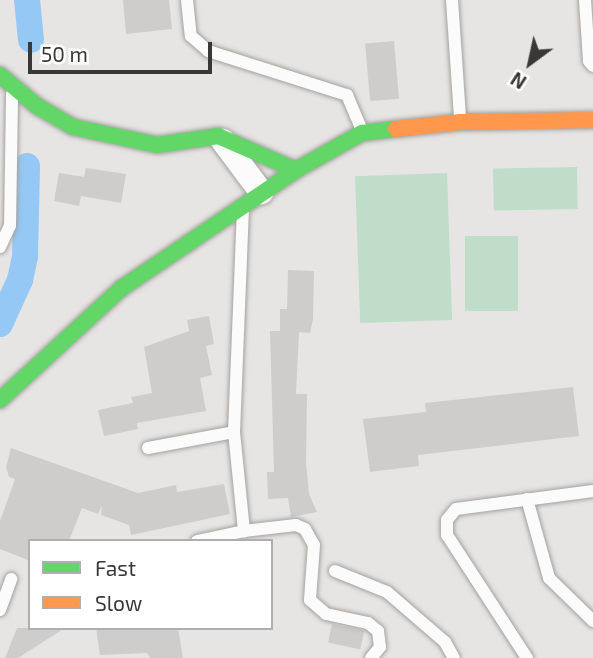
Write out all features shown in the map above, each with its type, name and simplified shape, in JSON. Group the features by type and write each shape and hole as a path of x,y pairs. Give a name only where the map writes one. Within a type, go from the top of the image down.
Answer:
{"street":[{"path":"0,75 12,87 73,127 107,137 158,145 218,135 296,170"},
{"path":"0,400 122,288 252,198 362,133 460,122 593,120"},
{"path":"218,135 252,198"}],"lane":[{"path":"187,0 191,36 208,51 347,95 359,114 362,133"},
{"path":"452,0 460,122"},
{"path":"585,0 589,61 593,66"},
{"path":"0,247 10,226 12,87"},
{"path":"244,531 234,432 252,198"},
{"path":"148,448 234,432"},
{"path":"527,658 447,535 447,520 456,509 593,491"},
{"path":"527,499 549,578 593,621"},
{"path":"206,539 296,525 312,535 310,600 326,614 368,623 378,631 380,647 371,658"},
{"path":"335,571 387,592 445,642 454,658"},
{"path":"0,610 11,579"}],"green space":[{"path":"577,167 578,209 494,210 493,168"},
{"path":"447,173 452,320 360,323 355,176"},
{"path":"465,236 518,236 518,311 465,311"}],"building":[{"path":"123,0 169,0 172,29 126,34"},
{"path":"394,41 399,99 370,101 365,44"},
{"path":"86,168 126,174 121,203 81,196 79,206 54,201 59,173 84,177"},
{"path":"288,270 314,271 310,333 299,332 296,394 307,394 306,462 309,494 317,512 291,517 288,498 268,499 267,472 274,472 270,331 280,331 280,309 287,309"},
{"path":"209,316 214,344 206,346 212,375 200,378 206,411 137,423 138,429 104,436 98,410 133,403 131,397 152,393 144,347 189,331 187,320"},
{"path":"573,387 579,436 418,455 419,466 370,472 363,419 426,412 425,403"},
{"path":"11,448 138,493 176,485 177,492 224,484 230,514 131,535 129,525 101,515 102,505 98,514 82,508 70,539 28,539 28,560 0,549 0,521 15,479 9,477 6,467"},
{"path":"332,624 364,631 360,649 328,643"},
{"path":"17,628 62,630 18,658 5,658"},
{"path":"96,630 178,630 183,658 150,658 147,653 100,655"}],"waterway":[{"path":"27,0 31,40"},
{"path":"0,324 20,280 25,256 27,166"}],"traffic: fast":[{"path":"0,75 37,106 73,127 158,145 218,136 296,170"},
{"path":"0,400 122,288 296,170 362,133 396,129"}],"traffic: slow":[{"path":"396,129 460,122 593,120"}]}
